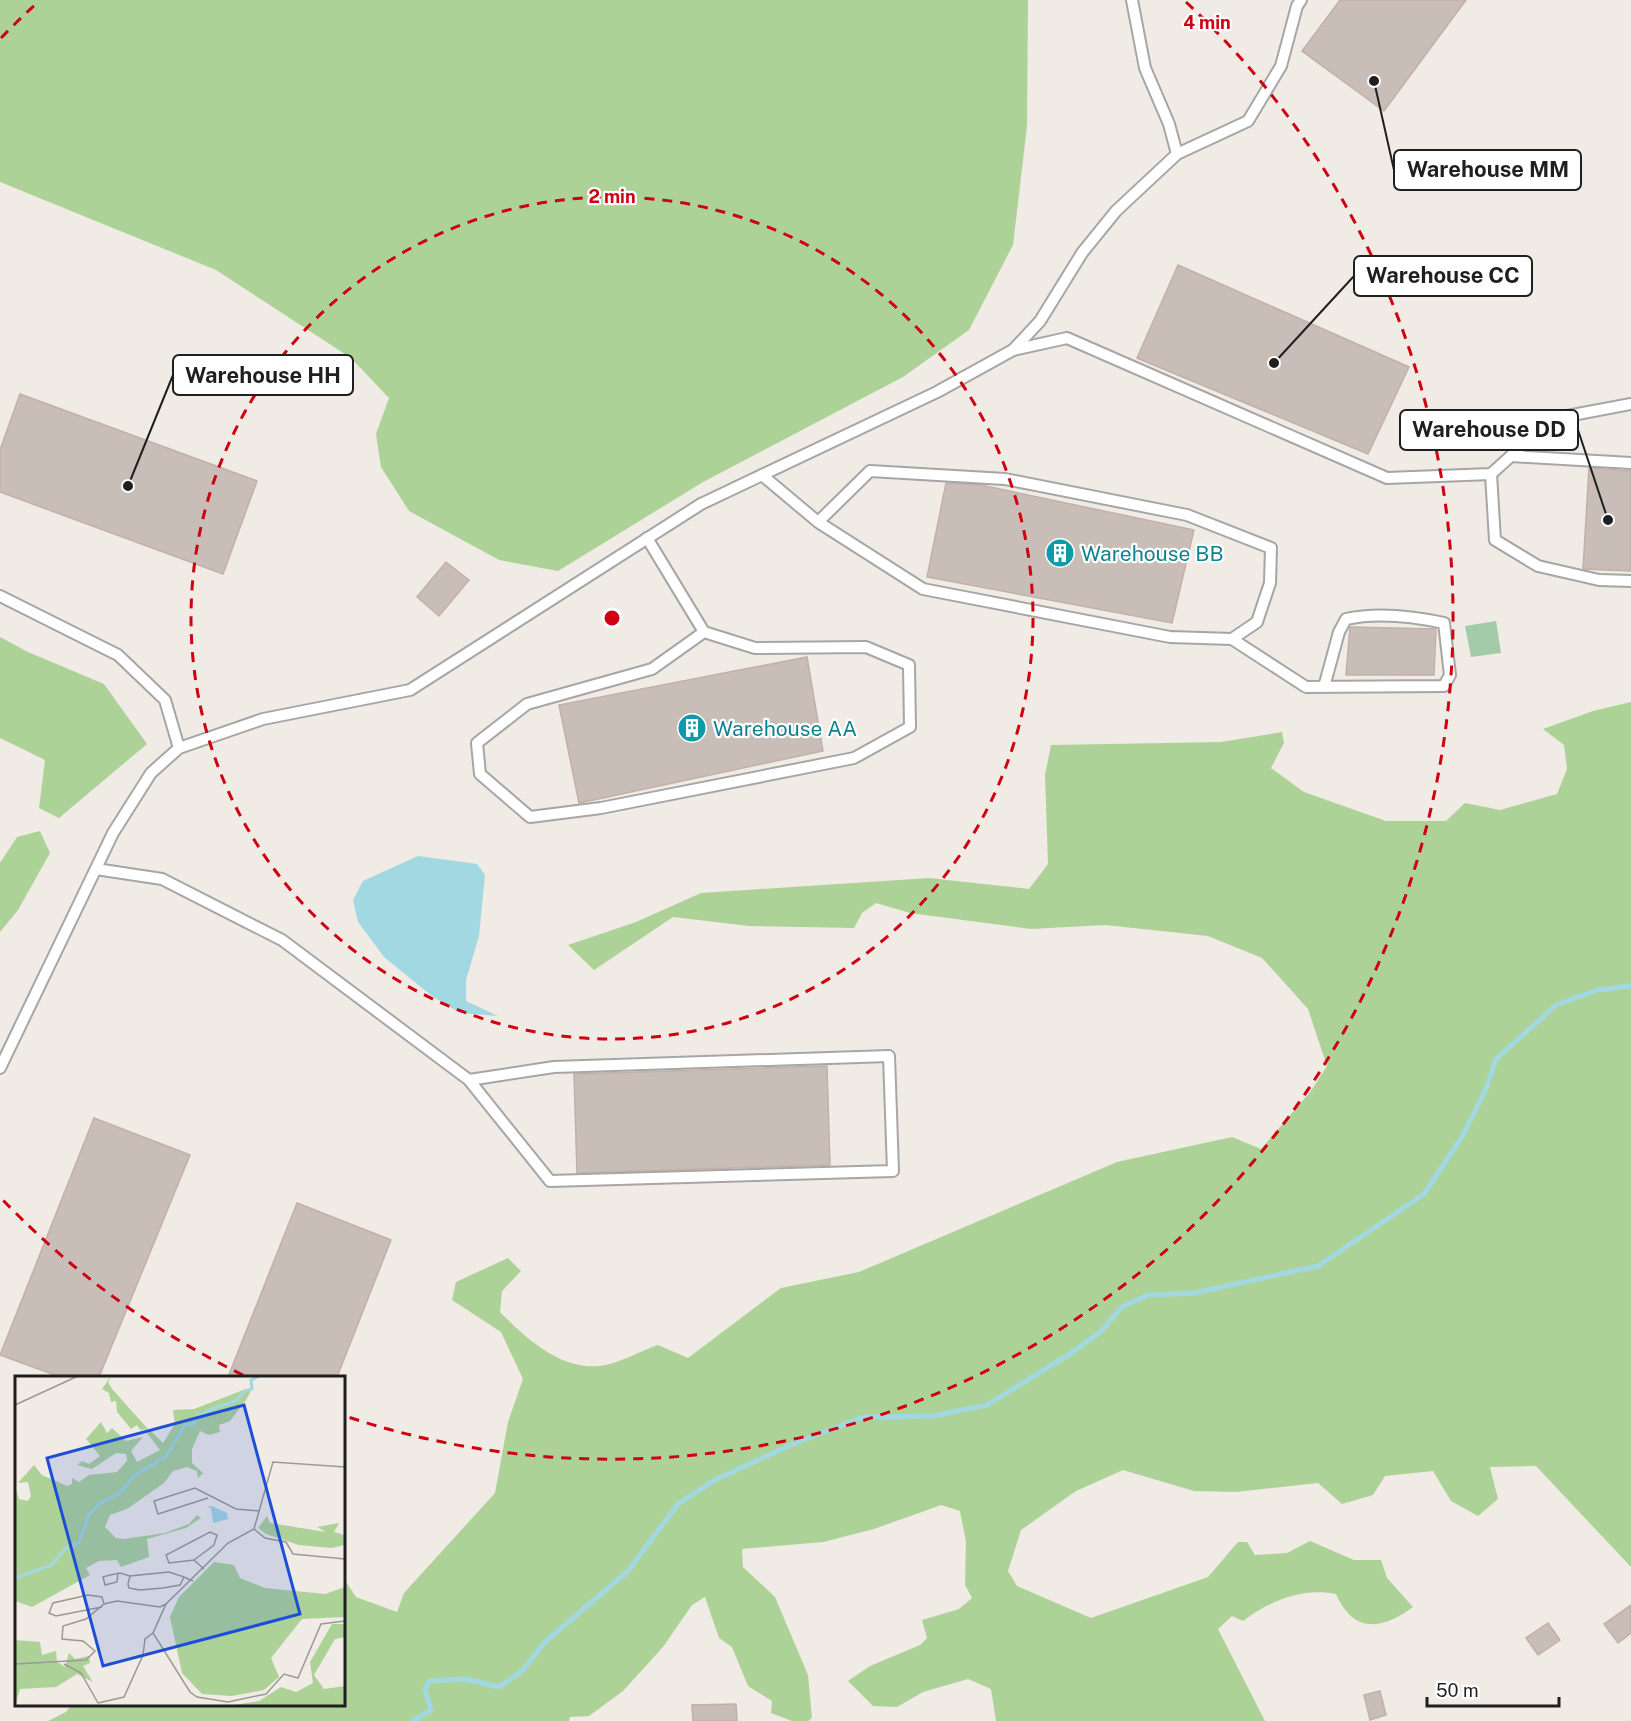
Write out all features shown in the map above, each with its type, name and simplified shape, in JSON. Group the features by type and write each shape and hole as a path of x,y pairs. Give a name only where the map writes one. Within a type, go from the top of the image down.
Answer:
{"lane":[{"path":"1132,0 1145,68 1169,124 1177,154"},
{"path":"1013,350 1040,321 1082,253 1116,212 1177,154 1248,121 1281,66 1297,6 1302,0"},
{"path":"0,1068 113,833 151,773 179,748 263,719 410,690 701,504 937,392 1013,350 1067,338 1387,478 1491,474 1532,437 1567,416 1631,404"},
{"path":"1511,456 1631,463"},
{"path":"818,522 870,471 1005,479 1187,515 1271,548 1270,583 1257,622 1232,639"},
{"path":"1491,474 1494,540 1538,566 1599,580 1631,581"},
{"path":"762,475 818,522 923,589 1170,637 1232,639 1306,687 1324,687 1444,686 1450,675 1444,623 1417,617 1360,616 1346,619 1339,632 1324,687"},
{"path":"647,538 704,632 755,648 866,647 909,665 910,726 854,758 601,808 530,817 480,774 477,743 527,704 652,669 704,632"},
{"path":"0,596 118,655 165,700 179,748"},
{"path":"96,869 162,879 282,940 469,1080 550,1181 893,1171 889,1056 554,1067 469,1080"}],"green space":[{"path":"0,0 1028,0 1027,126 1013,245 969,330 903,377 703,482 558,571 499,560 409,511 381,467 376,434 389,398 351,358 216,270 0,182"},
{"path":"1496,621 1501,653 1471,657 1465,626"},
{"path":"0,637 28,652 104,684 147,744 59,818 39,808 45,760 0,738"},
{"path":"1631,702 1631,1567 1536,1466 1490,1467 1498,1499 1478,1516 1451,1501 1433,1471 1385,1476 1373,1495 1342,1504 1318,1483 1236,1492 1194,1491 1123,1470 1076,1491 1021,1530 1008,1571 1017,1586 1091,1618 1208,1577 1238,1542 1247,1542 1255,1555 1287,1553 1310,1541 1354,1560 1381,1560 1387,1578 1413,1607 1391,1620 1370,1624 1360,1622 1351,1616 1336,1594 1311,1592 1275,1602 1243,1621 1232,1616 1218,1629 1265,1721 996,1721 991,1689 968,1679 923,1692 897,1707 873,1706 848,1681 870,1666 920,1645 927,1638 922,1620 959,1609 972,1598 965,1585 966,1542 960,1511 941,1505 874,1529 823,1542 742,1549 743,1567 775,1597 808,1675 812,1718 808,1721 792,1721 771,1713 772,1701 748,1686 732,1647 719,1638 705,1597 692,1605 663,1647 623,1691 589,1716 570,1717 569,1721 48,1721 66,1712 70,1706 345,1706 345,1580 356,1597 397,1612 404,1593 495,1493 508,1422 523,1379 501,1332 452,1300 456,1282 508,1258 521,1271 502,1291 500,1312 533,1342 558,1358 571,1363 585,1366 607,1365 658,1345 688,1358 781,1288 859,1272 1117,1162 1232,1137 1261,1149 1311,1091 1327,1066 1308,1009 1262,958 1208,936 1105,925 1031,929 910,913 876,903 862,913 854,928 749,926 673,917 594,970 568,945 636,922 701,893 929,878 1029,889 1048,864 1045,775 1051,745 1221,742 1282,732 1284,743 1271,768 1304,792 1386,821 1446,821 1465,803 1500,810 1557,794 1567,769 1564,745 1543,729 1593,711"},
{"path":"40,831 50,853 18,910 0,932 0,863 17,837"}],"water":[{"path":"418,856 477,864 485,875 479,936 466,980 466,1001 498,1016 460,1013 432,996 384,957 358,922 353,900 363,881"}],"building":[{"path":"1340,0 1466,0 1384,111 1302,51"},
{"path":"1178,265 1409,367 1368,454 1137,358"},
{"path":"20,394 257,481 223,574 0,492 0,450"},
{"path":"1589,468 1631,471 1631,571 1583,569"},
{"name":"Warehouse BB","path":"946,483 981,485 1194,530 1172,623 927,577"},
{"path":"446,562 469,580 439,616 417,597"},
{"path":"1350,627 1436,629 1434,675 1346,675"},
{"name":"Warehouse AA","path":"807,657 823,751 579,803 559,705"},
{"path":"827,1066 830,1165 577,1173 574,1074"},
{"path":"94,1118 190,1155 99,1376 57,1376 0,1355"},
{"path":"297,1203 391,1240 337,1376 228,1376"},
{"path":"1631,1605 1631,1633 1618,1643 1604,1624"},
{"path":"1548,1623 1560,1640 1538,1655 1526,1638"},
{"path":"1380,1691 1386,1715 1370,1720 1364,1695"},
{"path":"736,1704 737,1721 693,1721 692,1705"}],"waterway":[{"path":"413,1721 431,1710 425,1690 429,1681 466,1679 499,1687 522,1671 545,1642 628,1571 678,1504 715,1480 795,1443 864,1417 933,1416 987,1405 1073,1352 1100,1332 1122,1307 1148,1295 1194,1293 1318,1266 1424,1194 1463,1135 1486,1089 1496,1059 1556,1005 1597,990 1631,986"}],"place":[{"name":"Warehouse MM","path":"1374,81"},
{"name":"Warehouse CC","path":"1274,363"},
{"name":"Warehouse HH","path":"128,486"},
{"name":"Warehouse DD","path":"1608,520"},
{"name":"Warehouse BB","path":"1060,553"},
{"name":"Warehouse AA","path":"692,728"}]}
